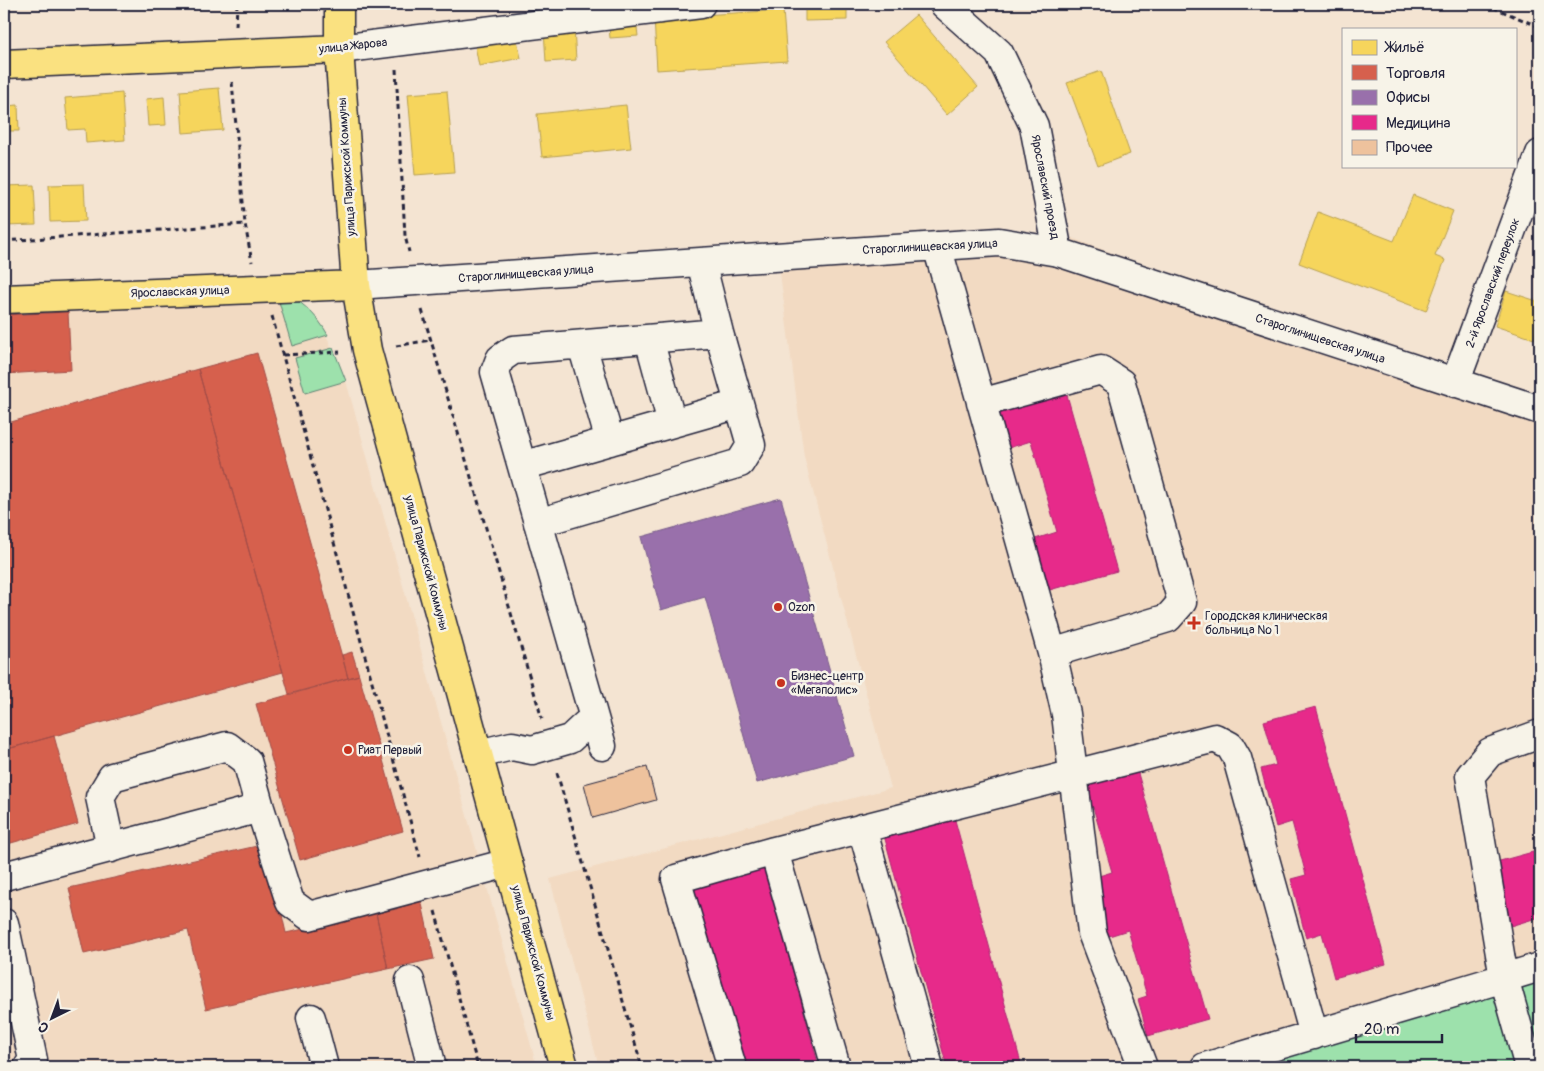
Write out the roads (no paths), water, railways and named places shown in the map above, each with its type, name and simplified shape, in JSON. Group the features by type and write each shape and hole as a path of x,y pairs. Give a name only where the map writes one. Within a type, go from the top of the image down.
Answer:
{"main road":[{"name":"улица Парижской Коммуны","path":"339,4 339,49 356,285 367,350 564,1067"},
{"name":"улица Жарова","path":"4,64 339,49"},
{"name":"Ярославская улица","path":"4,299 356,285"}],"street":[{"name":"улица Жарова","path":"339,49 701,4"},
{"name":"Ярославский проезд","path":"944,4 999,54 1034,126 1058,252"},
{"name":"2-й Ярославский переулок","path":"1455,383 1540,154"},
{"name":"Староглинищевская улица","path":"356,285 998,242 1058,252 1540,410"},
{"path":"937,246 1052,653 1066,714 1092,933 1143,1067"},
{"path":"538,523 740,463 751,445 739,404 709,334 692,262"},
{"path":"478,754 512,746 525,734 547,736 565,722 594,731 495,372 500,359 513,350 709,334"},
{"path":"650,339 672,423"},
{"path":"582,345 610,441"},
{"path":"981,403 1100,370 1121,383 1182,602 1168,618 1052,653"},
{"path":"522,466 739,404"},
{"path":"1529,1067 1504,978 1470,776 1490,752 1540,734"},
{"path":"732,1067 676,879 774,851 1215,738 1230,746 1237,758 1314,1034"},
{"path":"111,848 100,798 112,777 227,746 247,761 290,902 309,916 508,863"},
{"path":"4,876 260,808"},
{"path":"862,828 929,1067"},
{"path":"774,851 836,1067"},
{"path":"4,923 33,1060 28,1067"},
{"path":"1205,1067 1540,967"},
{"path":"410,981 432,1067"},
{"path":"311,1018 324,1067"}],"place":[{"name":"Ozon","path":"778,607"},
{"name":"Городская клиническая больница № 1","path":"1194,623"},
{"name":"Бизнес-центр «Мегаполис»","path":"781,683"},
{"name":"Риат Первый","path":"348,750"}]}
